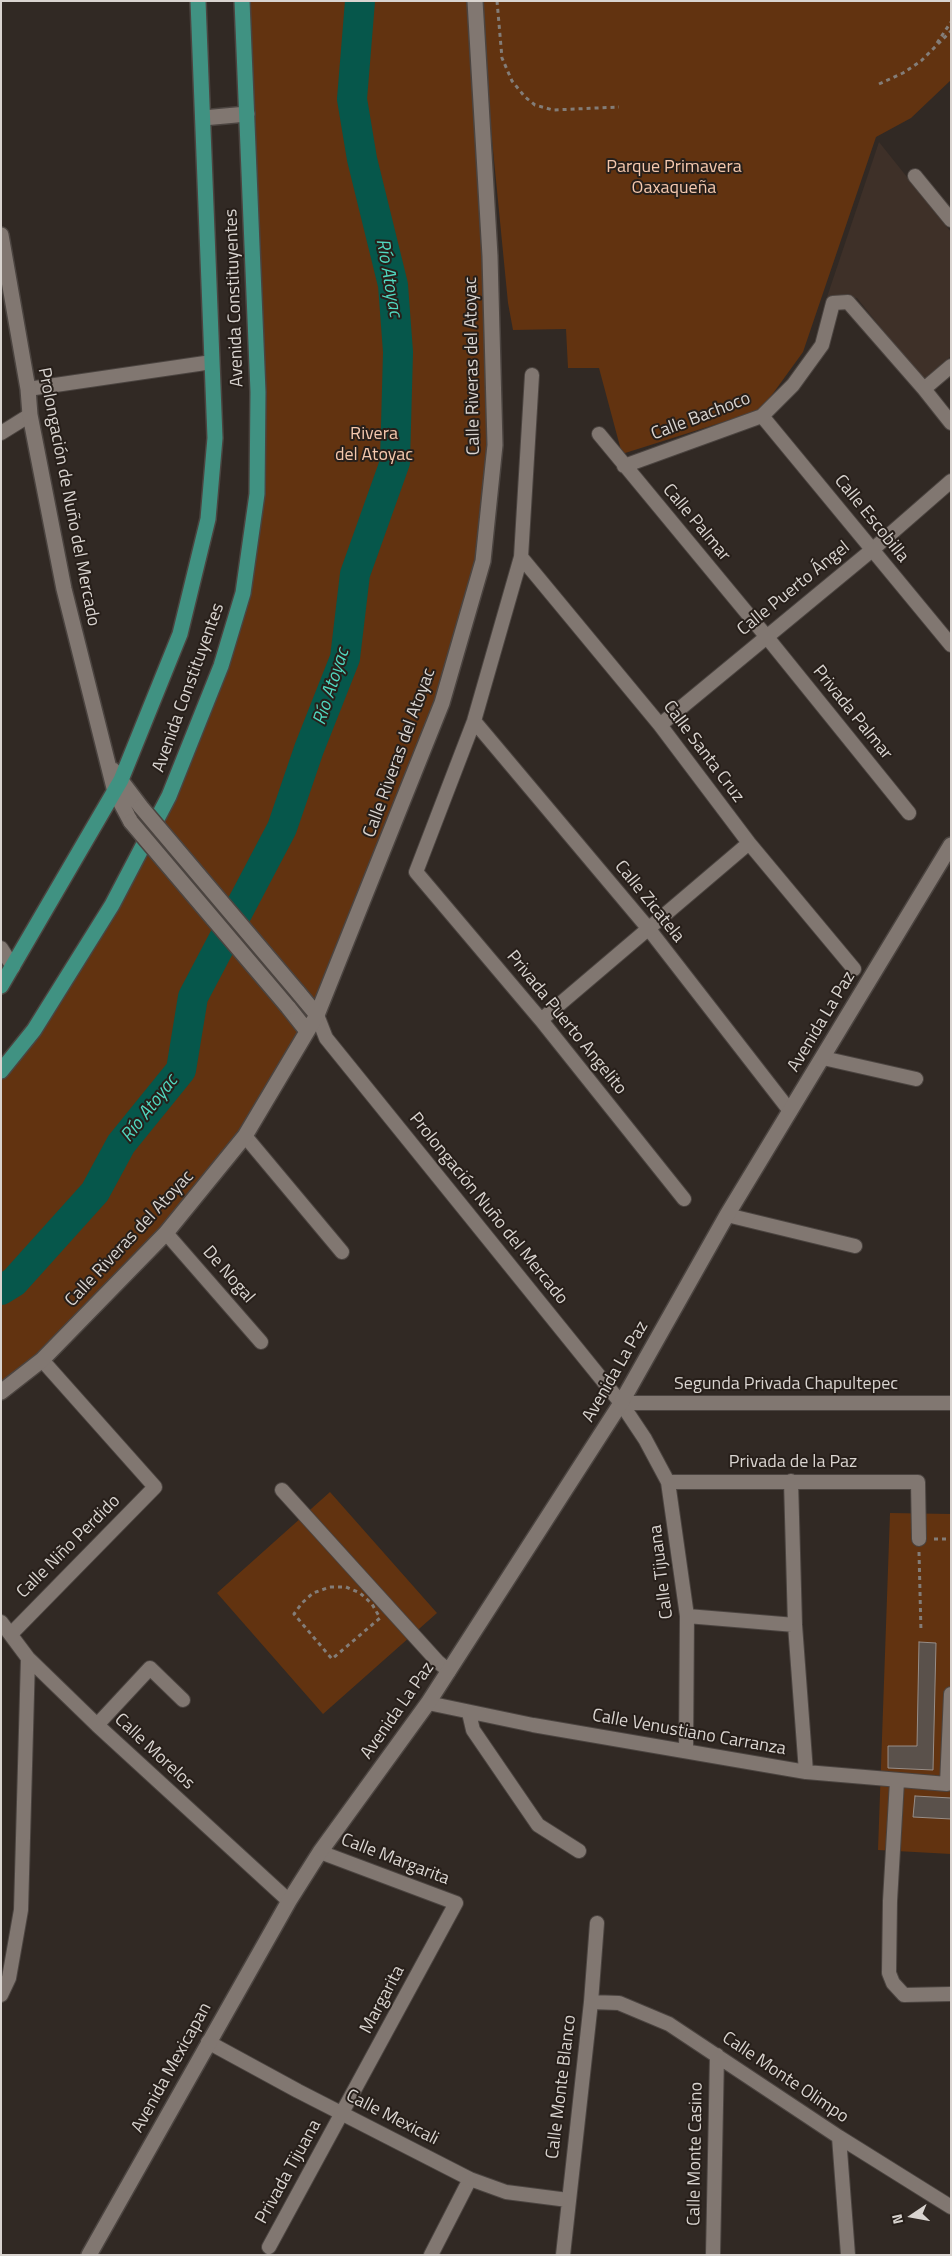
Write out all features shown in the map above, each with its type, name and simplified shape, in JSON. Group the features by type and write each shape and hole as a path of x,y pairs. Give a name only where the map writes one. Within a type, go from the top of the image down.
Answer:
{"main road":[{"name":"Avenida Constituyentes","path":"1,986 118,786 180,634 208,519 215,438 198,1"},
{"name":"Avenida Constituyentes","path":"1,1071 34,1030 112,905 169,796 221,666 243,593 257,494 258,402 242,1"}],"street":[{"name":"Calle Riveras del Atoyac","path":"1,1392 42,1360 166,1233 245,1136 317,1015 350,937 442,703 483,560 495,445 490,256 475,1"},
{"path":"203,118 247,114"},
{"path":"915,176 951,220"},
{"name":"Prolongación de Nuño del Mercado","path":"1,236 28,390 30,416 64,589 108,763 118,786"},
{"name":"Calle Bachoco","path":"624,466 762,416 793,385 822,345 833,303 848,302 924,389"},
{"path":"28,390 212,362"},
{"path":"951,366 924,389 951,423"},
{"path":"474,721 521,558 532,375"},
{"path":"1,433 30,416"},
{"name":"Calle Escobilla","path":"762,416 951,645"},
{"name":"Calle Palmar","path":"599,434 766,636"},
{"name":"Calle Puerto Ángel","path":"660,725 872,550 951,481"},
{"name":"Calle Santa Cruz","path":"521,558 660,725 749,843 854,969"},
{"name":"Privada Palmar","path":"766,636 909,813"},
{"name":"Privada Puerto Angelito","path":"474,721 416,872 541,1020 684,1199"},
{"name":"Calle Zicatela","path":"474,721 648,928 790,1110"},
{"path":"118,786 141,806 317,1015"},
{"path":"118,786 131,822 307,1031 326,1038"},
{"path":"541,1020 749,843"},
{"name":"Avenida La Paz","path":"289,1901 320,1852 428,1703 621,1403 727,1215 951,845"},
{"path":"1,948 13,967"},
{"name":"Prolongación Nuño del Mercado","path":"317,1015 326,1038 621,1403"},
{"path":"823,1058 916,1079"},
{"path":"245,1136 342,1252"},
{"path":"727,1215 855,1246"},
{"name":"De Nogal","path":"166,1233 261,1342"},
{"name":"Calle Niño Perdido","path":"10,1634 155,1487 42,1360"},
{"name":"Segunda Privada Chapultepec","path":"621,1403 951,1403"},
{"name":"Calle Tijuana","path":"621,1403 645,1438 668,1482 687,1616 686,1751"},
{"path":"791,1481 795,1625 806,1772"},
{"name":"Privada de la Paz","path":"668,1482 918,1482 919,1538"},
{"path":"282,1490 438,1662 449,1671"},
{"path":"687,1616 795,1625"},
{"name":"Calle Morelos","path":"1,1622 28,1658 97,1725 289,1901"},
{"path":"1,1995 9,1978 21,1910 28,1658"},
{"path":"97,1725 150,1668 183,1700"},
{"name":"Calle Venustiano Carranza","path":"428,1703 469,1713 806,1772 947,1784 951,1694"},
{"path":"469,1713 473,1730 538,1825 578,1851"},
{"path":"897,1781 890,1901 889,1973 892,1983 904,1995 951,1994"},
{"name":"Calle Margarita","path":"320,1852 456,1904"},
{"name":"Avenida Mexicapan","path":"89,2255 289,1901"},
{"name":"Margarita","path":"343,2114 456,1904"},
{"name":"Calle Monte Blanco","path":"563,2255 591,2002 597,1923"},
{"name":"Calle Monte Olimpo","path":"591,2002 619,2003 669,2024 839,2137 951,2207"},
{"name":"Calle Mexicali","path":"208,2042 470,2179 506,2192 568,2200"},
{"name":"Calle Monte Casino","path":"713,2255 717,2055"},
{"name":"Privada Tijuana","path":"269,2247 343,2114"},
{"path":"839,2137 848,2255"},
{"path":"431,2255 470,2179"}],"path":[{"path":"497,1 502,58 512,80 525,97 535,105 553,110 619,107"},
{"path":"932,50 951,22"},
{"path":"879,84 903,73 921,61 951,31"},
{"path":"919,1538 921,1632"},
{"path":"330,1587 346,1587 360,1593 372,1604 380,1618 332,1659 294,1614 302,1603 313,1594 330,1587"}],"shaded area":[{"path":"879,142 951,232 951,356 923,380 857,298 827,297"}],"green space":[{"name":"Rivera del Atoyac","path":"242,1 951,1 951,80 911,118 876,137 803,352 761,410 622,454 599,368 568,368 566,329 513,330 508,303 485,68 495,445 483,561 442,703 317,1015 245,1136 166,1233 1,1392 1,1067 34,1030 169,796 243,593 258,392"},
{"path":"330,1492 437,1613 323,1714 217,1593"},
{"path":"890,1513 951,1514 951,1854 878,1850"}],"building":[{"path":"919,1642 936,1643 933,1770 888,1768 888,1746 917,1746"},
{"path":"915,1796 951,1798 951,1819 913,1817"}],"waterway":[{"name":"Río Atoyac","path":"1,1290 14,1282 95,1192 121,1144 181,1070 193,997 282,828 309,749 345,658 355,574 395,462 398,352 393,285 362,159 352,99 360,1"}],"park label":[{"name":"Parque Primavera Oaxaqueña","path":"674,178"}]}
